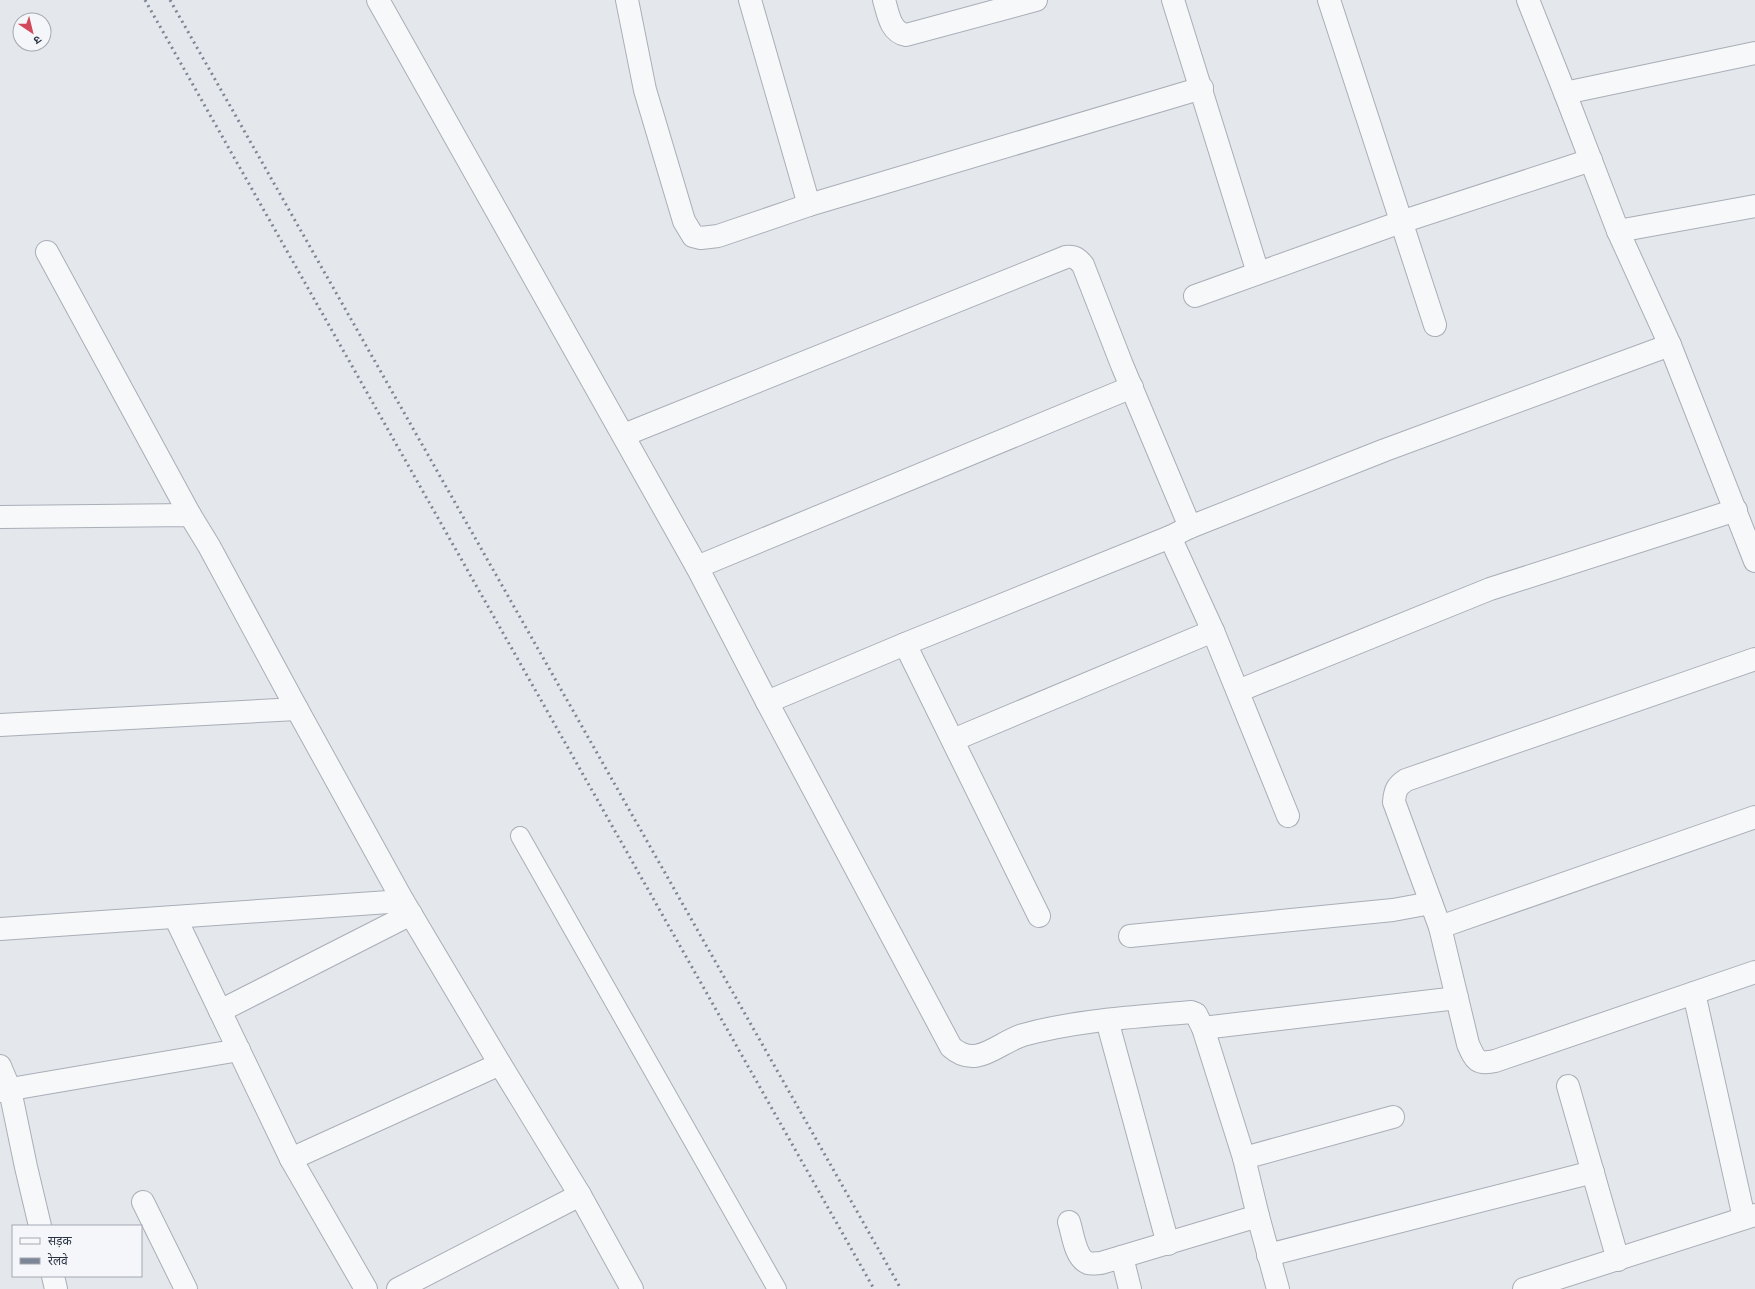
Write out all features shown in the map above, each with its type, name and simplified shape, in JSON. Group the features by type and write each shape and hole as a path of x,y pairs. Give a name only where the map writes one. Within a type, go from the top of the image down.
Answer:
{"street":[{"path":"378,0 697,567 767,702 951,1047 963,1055 981,1055 1018,1037 1041,1030 1107,1020 1191,1012 1198,1017 1203,1028 1244,1158 1278,1289"},
{"path":"627,0 645,90 684,221 693,236 700,238 718,236 810,205 1202,88"},
{"path":"750,0 810,205"},
{"path":"884,0 892,26 900,34 906,35 1036,0"},
{"path":"1173,0 1202,88 1258,273"},
{"path":"1329,0 1435,325"},
{"path":"1528,0 1618,231 1670,345 1754,551"},
{"path":"1565,92 1755,53"},
{"path":"1195,296 1401,222 1591,160"},
{"path":"1618,231 1755,206"},
{"path":"47,252 407,908 580,1195 632,1289"},
{"path":"624,435 1066,257 1072,257 1077,258 1083,266 1190,527"},
{"path":"767,702 905,644 1170,537 1190,527 1385,450 1670,345"},
{"path":"697,567 1132,388"},
{"path":"1238,691 1490,589 1736,510"},
{"path":"0,517 190,515"},
{"path":"1170,537 1238,691 1288,816"},
{"path":"953,740 1213,632"},
{"path":"905,644 1039,916"},
{"path":"1755,659 1406,780 1394,791 1394,802 1440,927 1468,1044 1476,1060 1482,1063 1488,1063 1755,972"},
{"path":"0,725 297,709"},
{"path":"1440,927 1755,817"},
{"path":"1130,936 1393,910 1430,903"},
{"path":"0,929 175,917 407,908"},
{"path":"220,1011 407,908"},
{"path":"175,917 291,1159 366,1289"},
{"path":"1524,1289 1749,1217 1694,992"},
{"path":"1203,1028 1457,998"},
{"path":"1107,1020 1168,1244"},
{"path":"5,1091 239,1050"},
{"path":"291,1159 500,1064"},
{"path":"0,1066 5,1091 26,1167 40,1225"},
{"path":"1568,1086 1618,1260"},
{"path":"1244,1158 1393,1117"},
{"path":"1268,1255 1593,1172"},
{"path":"398,1289 580,1195"},
{"path":"143,1202 186,1289"},
{"path":"1070,1222 1078,1250 1082,1258 1087,1263 1101,1263 1258,1216"},
{"path":"1122,1257 1130,1289"},
{"path":"53,1277 56,1289"}],"lane":[{"path":"520,836 777,1289"}],"railway":[{"path":"145,0 874,1289"},
{"path":"170,0 901,1289"}]}
